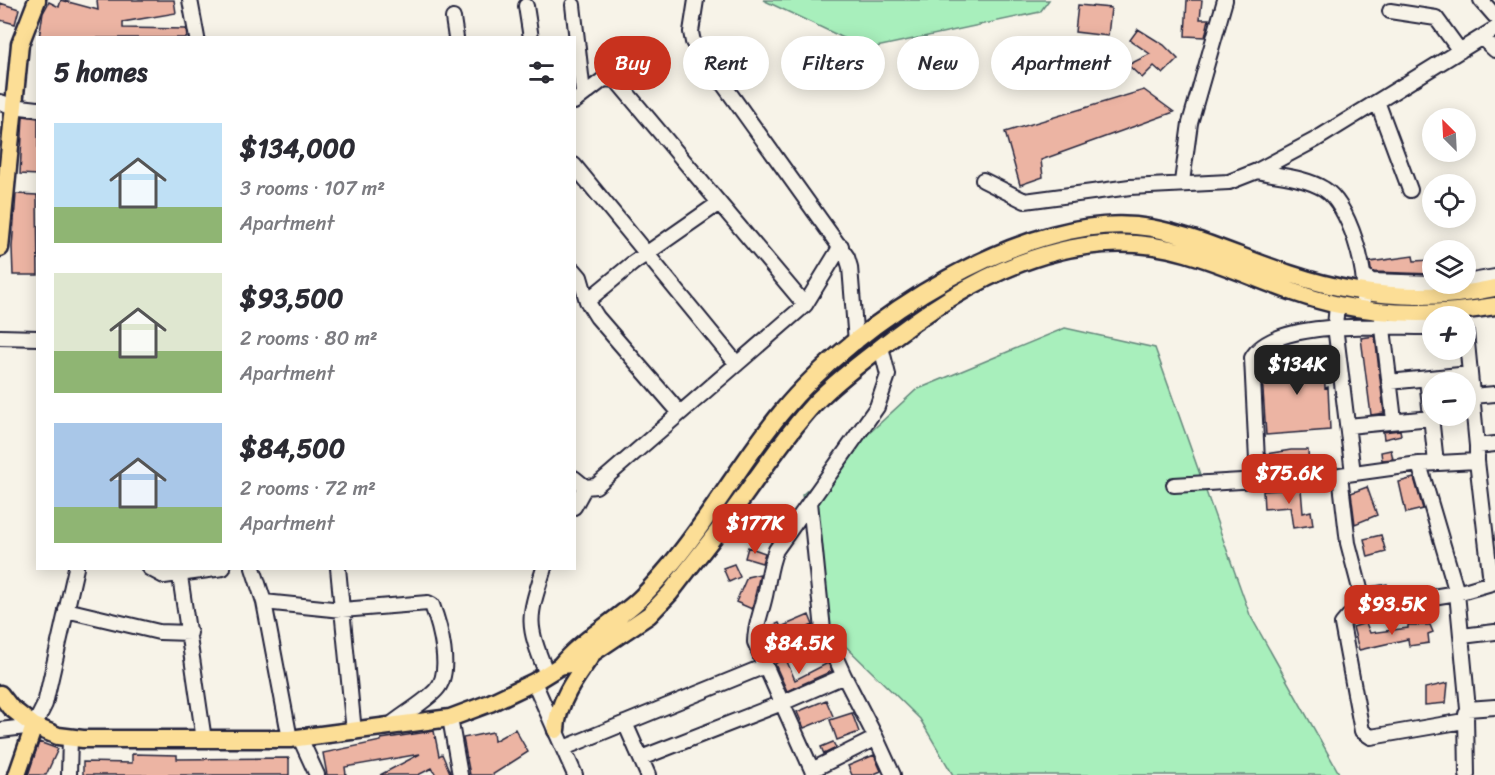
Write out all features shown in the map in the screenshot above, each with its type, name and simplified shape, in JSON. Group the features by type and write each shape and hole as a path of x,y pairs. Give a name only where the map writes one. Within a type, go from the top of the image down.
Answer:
{"main road":[{"path":"0,248 6,104 20,44 37,0"},
{"path":"0,694 10,707 34,726 70,738 122,741 295,739 450,718 547,673 579,662 649,615 670,593 813,405 884,344 1013,256 1046,237 1098,226 1149,228 1202,242 1288,274 1341,290 1364,293 1457,295 1495,288"},
{"path":"547,673 573,650 644,596 716,507 754,450 800,392 856,342 933,287 1013,256 1084,245 1120,243 1158,246 1186,253 1337,305 1364,293"},
{"path":"1364,293 1382,320 1422,317"},
{"path":"1476,311 1495,306"},
{"path":"754,450 770,461"},
{"path":"556,730 556,718 575,678 591,655"},
{"path":"16,775 34,726"}],"street":[{"path":"190,0 197,36"},
{"path":"696,0 691,32 693,42 841,246 850,267 856,342"},
{"path":"1182,182 1190,123 1225,0"},
{"path":"1480,0 1495,16"},
{"path":"573,5 575,36"},
{"path":"526,6 531,36"},
{"path":"1390,11 1436,18 1460,51"},
{"path":"453,18 456,36"},
{"path":"983,180 1025,201 1182,182 1229,182 1257,171 1378,104 1495,29"},
{"path":"1482,38 1495,50"},
{"path":"576,52 579,98"},
{"path":"579,98 604,78 616,80 805,305"},
{"path":"6,104 36,109"},
{"path":"1378,104 1410,190"},
{"path":"576,167 737,364"},
{"path":"1257,171 1312,183 1326,190 1346,220 1364,293"},
{"path":"587,301 719,203"},
{"path":"576,499 580,483 596,486 805,305 841,246"},
{"path":"1476,280 1495,277"},
{"path":"576,278 597,317 680,412"},
{"path":"1364,293 1371,281 1422,284"},
{"path":"1337,305 1335,326 1348,426 1346,474 1348,543 1365,608"},
{"path":"1382,320 1394,420"},
{"path":"1258,481 1252,358 1263,345 1285,335 1382,320 1422,326"},
{"path":"0,337 36,338"},
{"path":"876,738 809,774 755,642 755,632 766,592 768,570 776,550 877,407 888,375 884,344"},
{"path":"1389,382 1422,379"},
{"path":"1476,396 1495,394"},
{"path":"1348,426 1422,418"},
{"path":"1432,426 1436,463"},
{"path":"1475,426 1477,461 1489,530 1493,582 1457,592 1365,608 1348,617 1342,624 1362,731 1371,737 1495,707"},
{"path":"1477,446 1495,444"},
{"path":"1174,485 1258,481 1346,474 1419,464 1477,461"},
{"path":"1419,464 1457,592 1462,636 1467,775"},
{"path":"810,502 817,594 823,630 893,775"},
{"path":"0,729 34,726 45,704 76,570"},
{"path":"153,570 164,576 180,576 212,570"},
{"path":"254,570 264,602 295,739 317,775"},
{"path":"338,570 354,732"},
{"path":"543,570 530,612 530,627 547,673 556,730 575,775"},
{"path":"180,576 204,740"},
{"path":"264,602 342,610 429,603 434,611 445,659 442,682 436,691 388,727"},
{"path":"66,610 159,632 190,633"},
{"path":"564,748 763,662 823,630"},
{"path":"1462,636 1495,632"},
{"path":"641,758 782,704 844,676"},
{"path":"450,718 460,775"},
{"path":"625,723 648,775"},
{"path":"69,775 70,738"}],"green space":[{"path":"763,0 1049,0 1040,12 928,36 897,36 897,43 885,45 885,36 839,36"},
{"path":"1065,328 1155,348 1250,615 1340,775 953,775 920,719 829,630 802,495 916,390"}],"building":[{"path":"61,0 98,10 97,0 174,0 176,13 123,22 123,28 186,29 187,36 39,36 43,13 49,2 59,7"},
{"path":"1187,0 1202,0 1200,19 1209,19 1205,37 1185,36"},
{"path":"0,3 19,9 15,24 0,20"},
{"path":"1078,5 1111,8 1108,36 1075,32"},
{"path":"1138,29 1164,45 1178,59 1163,74 1154,66 1142,78 1132,69 1132,63 1150,54 1132,41 1132,37"},
{"path":"1144,90 1174,112 1041,160 1043,177 1020,185 1005,132"},
{"path":"23,116 36,118 36,175 20,174"},
{"path":"16,194 36,195 36,275 13,275 12,247"},
{"path":"1413,256 1414,261 1422,261 1422,274 1374,272 1371,270 1370,262"},
{"path":"1375,336 1384,413 1371,415 1361,338"},
{"path":"1328,346 1330,362 1324,362 1330,430 1266,435 1261,361 1277,356 1280,378 1306,373 1304,348"},
{"path":"1400,430 1401,435 1384,439 1383,432"},
{"path":"1308,450 1309,468 1267,470 1266,454"},
{"path":"1391,450 1393,459 1382,460 1381,452"},
{"path":"1414,478 1423,509 1406,513 1399,482"},
{"path":"1367,487 1377,515 1355,524 1351,493"},
{"path":"1301,489 1303,513 1311,511 1313,525 1293,528 1290,507 1264,509 1263,491"},
{"path":"1381,535 1386,552 1368,557 1364,539"},
{"path":"748,547 765,553 762,563 745,558"},
{"path":"734,564 740,577 729,582 723,568"},
{"path":"760,574 752,609 736,602 747,577"},
{"path":"1387,584 1391,595 1372,598 1369,587"},
{"path":"809,615 813,625 768,645 764,636 765,629 779,623 781,627"},
{"path":"1366,623 1370,633 1408,628 1408,625 1430,625 1433,632 1428,634 1429,643 1409,646 1408,639 1359,650 1353,627"},
{"path":"785,657 795,680 828,663 832,671 787,691 775,664"},
{"path":"1448,683 1446,703 1425,705 1425,688"},
{"path":"826,700 833,716 804,728 797,712"},
{"path":"852,713 859,732 837,740 830,720"},
{"path":"515,729 528,752 492,775 470,775 463,738 493,732 494,741"},
{"path":"434,731 439,756 442,754 451,775 436,775 432,768 418,775 380,775 420,754 345,767 346,775 327,775 323,753 381,741 381,739"},
{"path":"39,742 58,749 46,775 28,775"},
{"path":"833,742 836,748 824,754 821,747"},
{"path":"132,754 177,755 177,759 289,758 289,775 83,775 83,762 132,763"},
{"path":"874,755 881,771 872,775 852,775 848,766"}]}
